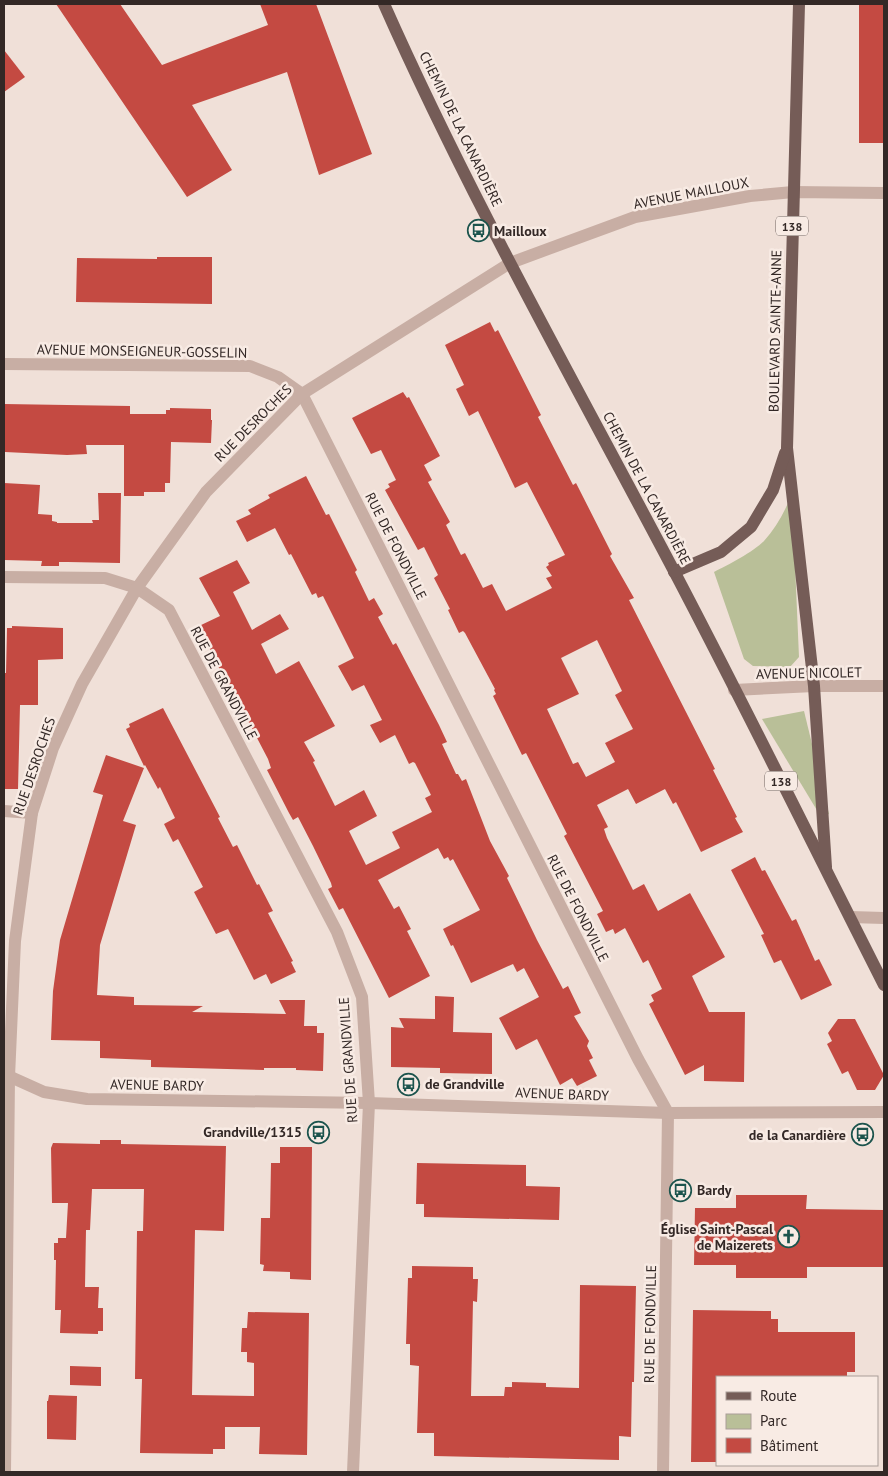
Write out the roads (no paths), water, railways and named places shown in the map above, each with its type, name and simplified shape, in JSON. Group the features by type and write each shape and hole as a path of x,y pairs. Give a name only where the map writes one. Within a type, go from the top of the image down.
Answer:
{"main road":[{"name":"CHEMIN DE LA CANARDIÈRE","path":"384,4 413,68 510,264 674,572 884,985"},
{"name":"BOULEVARD SAINTE-ANNE","path":"799,4 787,448 814,686 827,872"},
{"name":"BOULEVARD SAINTE-ANNE","path":"674,572 721,552 751,527 773,490 787,448"}],"street":[{"name":"AVENUE MAILLOUX","path":"510,264 635,217 750,196 793,192 884,193"},
{"name":"RUE DESROCHES","path":"5,1472 6,1076 15,941 32,813 53,748 82,684 137,588 206,492 302,394 510,264"},
{"name":"AVENUE MONSEIGNEUR-GOSSELIN","path":"4,364 250,366 278,377 302,394"},
{"name":"RUE DE FONDVILLE","path":"302,394 638,1059 668,1112 663,1472"},
{"name":"RUE DE GRANDVILLE","path":"4,577 105,578 137,588 169,610 337,932 362,998 369,1103 353,1472"},
{"name":"AVENUE NICOLET","path":"734,690 814,686 884,686"},
{"path":"4,811 32,813"},
{"path":"850,917 884,918"},
{"name":"AVENUE BARDY","path":"6,1076 44,1092 87,1098 369,1103 668,1112 884,1112"}],"place":[{"name":"Mailloux","path":"478,231"},
{"name":"de Grandville","path":"409,1084"},
{"name":"Grandville/1315","path":"318,1132"},
{"name":"de la Canardière","path":"862,1135"},
{"name":"Bardy","path":"681,1190"},
{"name":"Église Saint-Pascal de Maizerets","path":"789,1237"}]}
